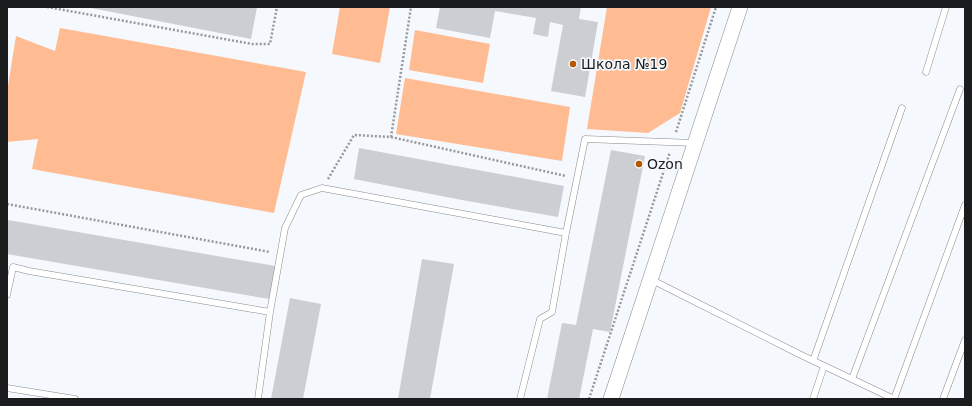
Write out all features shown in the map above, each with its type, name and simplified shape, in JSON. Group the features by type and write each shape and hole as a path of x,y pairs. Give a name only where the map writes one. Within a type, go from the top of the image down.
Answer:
{"street":[{"path":"611,399 740,7"}],"lane":[{"path":"926,72 946,7"},
{"path":"852,379 960,89"},
{"path":"813,361 902,108"},
{"path":"520,399 540,319 552,312 585,139 695,144"},
{"path":"258,399 270,312 285,228 301,195 322,188 566,233"},
{"path":"650,279 813,361 894,399 965,205"},
{"path":"7,295 12,267 270,312"},
{"path":"943,399 965,340"},
{"path":"813,399 824,366"},
{"path":"7,388 75,399"}],"path":[{"path":"47,7 244,43 270,44 277,7"},
{"path":"391,137 411,7"},
{"path":"589,399 716,7"},
{"path":"322,188 354,136 391,137 566,176"},
{"path":"7,204 270,252"}],"shaded area":[{"path":"340,7 390,7 380,63 332,54"},
{"path":"607,7 711,7 680,113 648,133 587,129"},
{"path":"60,28 306,72 274,213 32,169 38,139 7,142 7,92 16,36 55,51"},
{"path":"415,30 490,44 483,83 409,70"},
{"path":"405,78 570,107 562,161 396,134"}],"building":[{"path":"91,7 257,7 251,39"},
{"name":"Школа №19","path":"440,7 581,7 579,19 598,22 585,97 551,91 563,25 550,22 548,37 533,34 536,18 495,11 490,38 436,28"},
{"path":"359,148 564,186 558,217 354,179"},
{"path":"611,150 645,156 610,332 593,329 579,399 547,399 562,323 576,325"},
{"path":"8,220 281,267 275,300 7,254"},
{"path":"422,259 454,264 430,399 398,399"},
{"path":"290,298 321,304 303,399 271,399"}],"place":[{"name":"Школа №19","path":"573,64"},
{"name":"Ozon","path":"639,164"}]}
